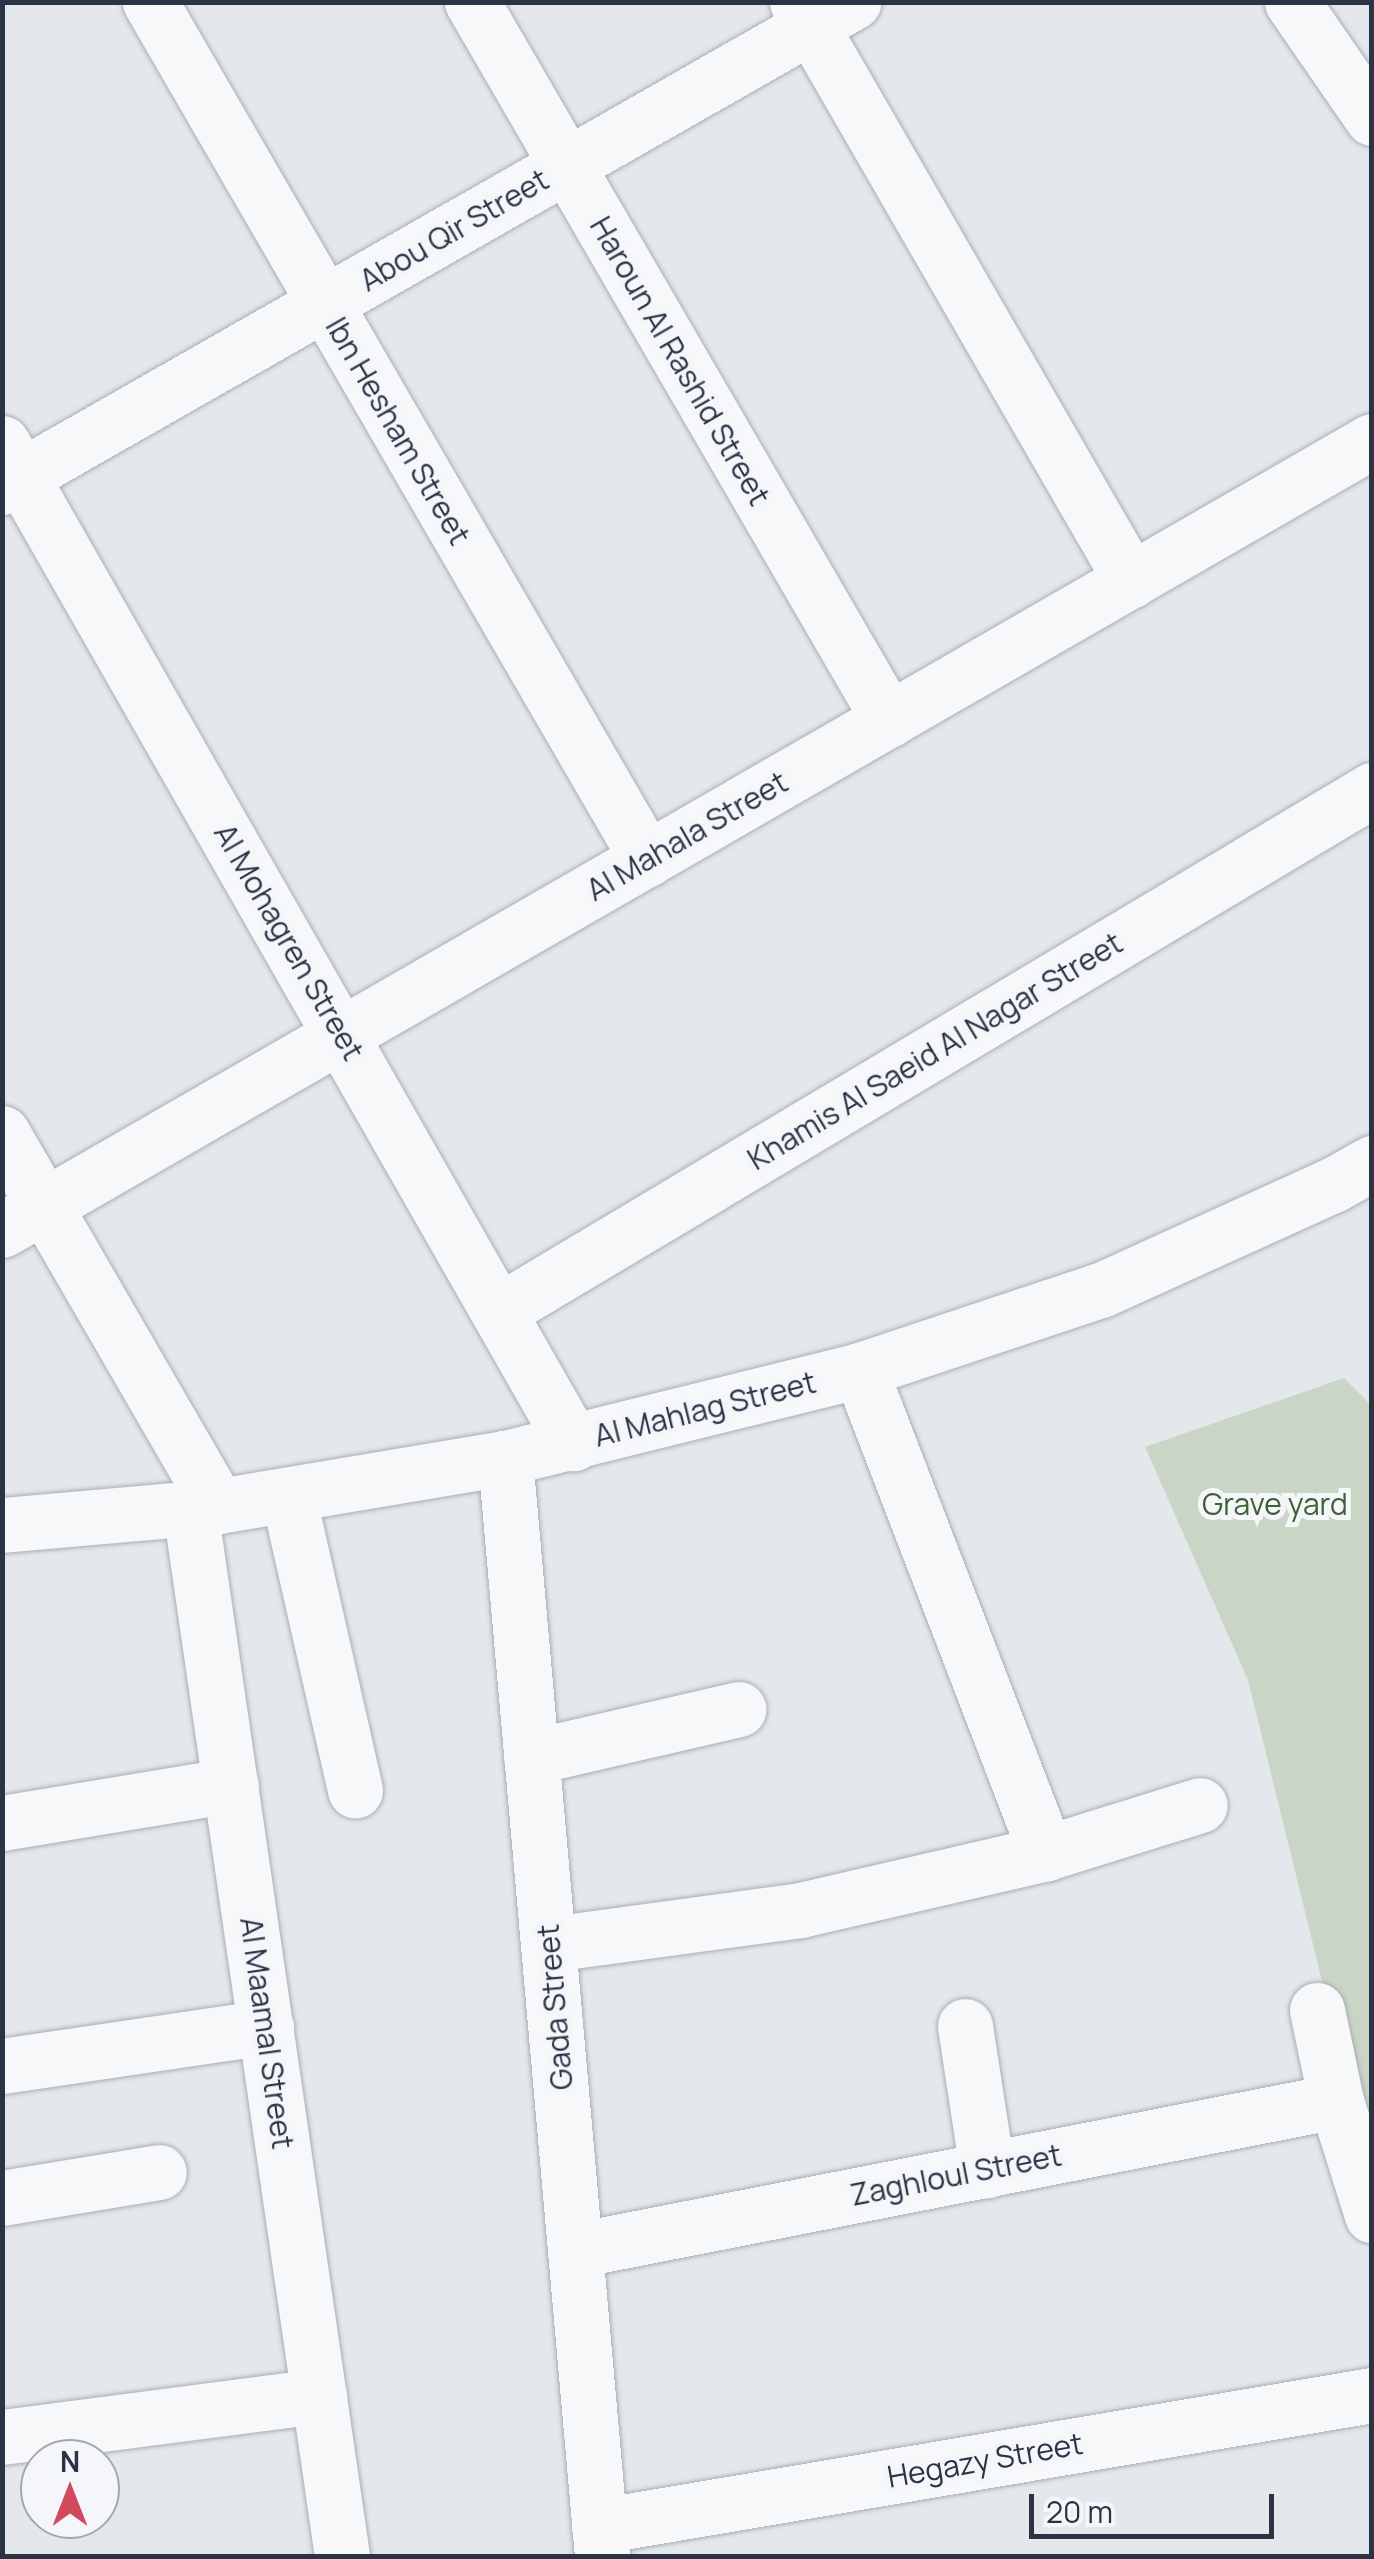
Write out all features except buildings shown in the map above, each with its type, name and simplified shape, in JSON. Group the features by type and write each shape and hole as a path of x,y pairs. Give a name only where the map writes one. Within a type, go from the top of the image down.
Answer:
{"street":[{"name":"Ibn Hesham Street","path":"150,2 647,859"},
{"name":"Haroun Al Rashid Street","path":"472,2 889,720"},
{"path":"1292,2 1372,118"},
{"name":"Abou Qir Street","path":"9,469 324,304 566,165 820,10"},
{"path":"820,10 1131,580"},
{"name":"Al Mahala Street","path":"24,1218 1372,440"},
{"name":"Al Mohagren Street","path":"9,469 342,1034 573,1443"},
{"name":"Khamis Al Saeid Al Nagar Street","path":"499,1311 1372,790"},
{"path":"2,1133 24,1218 204,1508"},
{"name":"Al Mahlag Street","path":"2,1525 204,1508 504,1458 860,1370 1101,1290 1332,1186 1372,1163"},
{"path":"860,1370 1046,1853"},
{"name":"Gada Street","path":"504,1458 600,2541"},
{"path":"288,1496 356,1790"},
{"name":"Al Maamal Street","path":"204,1508 231,1785 342,2556"},
{"path":"531,1757 739,1709"},
{"path":"2,1822 231,1785"},
{"path":"550,1944 800,1910 1046,1853 1200,1806"},
{"path":"1318,2010 1336,2100 1372,2215"},
{"path":"964,2026 987,2170"},
{"path":"2,2066 266,2028"},
{"name":"Zaghloul Street","path":"576,2250 1336,2100"},
{"path":"2,2198 159,2172"},
{"name":"Hegazy Street","path":"600,2541 1372,2395"},
{"path":"2,2437 320,2396"}],"green space":[{"name":"Grave yard","path":"1344,1378 1371,1405 1371,2160 1352,2103 1248,1680 1145,1447"}]}
